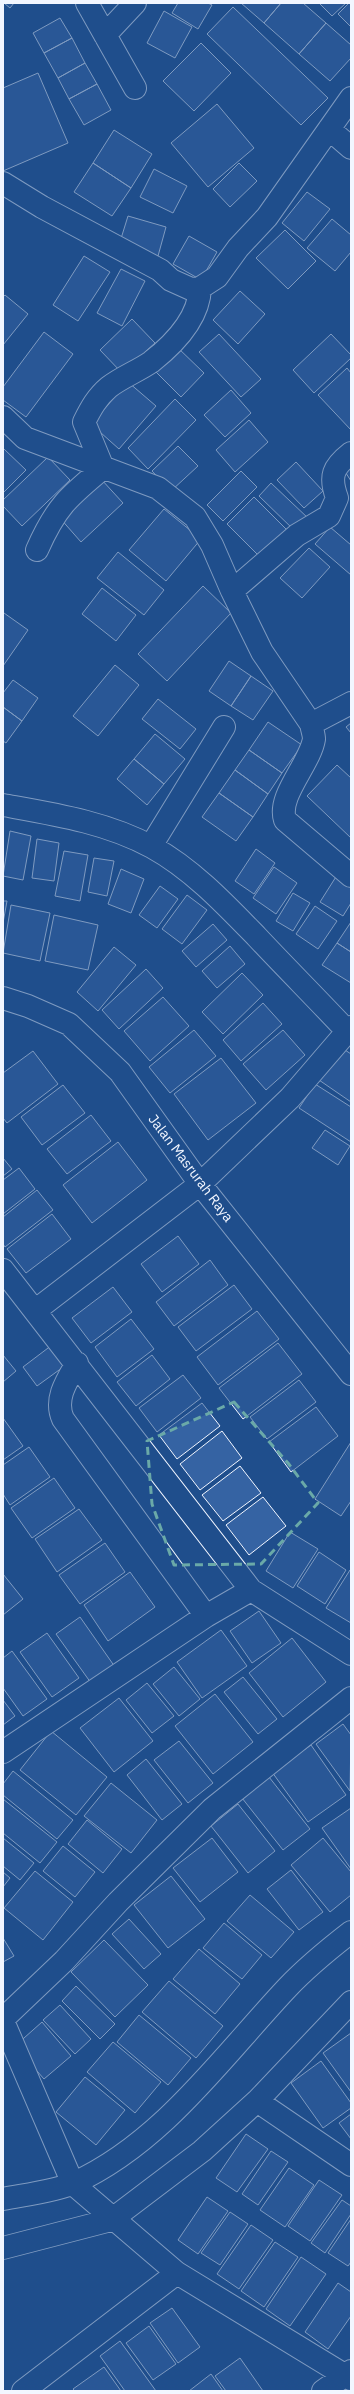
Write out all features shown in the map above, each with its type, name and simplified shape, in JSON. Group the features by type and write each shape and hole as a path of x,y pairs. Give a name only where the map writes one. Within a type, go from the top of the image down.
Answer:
{"street":[{"path":"87,3 135,88"},
{"path":"105,34 135,3"},
{"path":"3,182 42,206 160,270 171,280 185,288 200,288 217,277 238,248 267,217 351,98"},
{"path":"328,129 351,148"},
{"path":"103,468 84,422 93,404 109,387 151,361 184,330 196,312 200,300 200,288"},
{"path":"3,416 25,438 158,488 195,517 212,545 232,591 262,652 311,724 314,738 312,746 282,812 285,820 351,876"},
{"path":"232,591 297,536 328,516 337,498 333,487 333,475 338,462 351,453"},
{"path":"37,550 50,521 63,502 103,468"},
{"path":"311,724 351,703"},
{"path":"151,846 224,727"},
{"path":"3,805 66,816 107,828 151,846 183,868 216,896 349,1029 290,1098 200,1184 36,1310"},
{"name":"Jalan Masrurah Raya","path":"3,998 28,1006 69,1024 120,1072 200,1184 351,1374"},
{"path":"4,1275 36,1310 251,1590 351,1654"},
{"path":"77,1363 66,1381 60,1402 63,1419 206,1616"},
{"path":"5,1753 206,1616 251,1590"},
{"path":"323,2391 349,2375 177,2274 112,2220 72,2184 3,2020 64,1962 118,1902 212,1809 351,1698"},
{"path":"3,2199 72,2184 110,2164 146,2137 186,2098 289,1986 351,1932"},
{"path":"3,2248 112,2220 202,2151 257,2101 351,2002"},
{"path":"257,2101 351,2165"},
{"path":"23,2391 177,2274"}],"highlighted area":[{"path":"234,1402 288,1463 318,1503 261,1564 174,1565 152,1504 147,1441"}],"building":[{"path":"4,3 14,3 10,8"},
{"path":"178,3 208,3 212,5 198,29 172,13"},
{"path":"241,3 281,3 264,23"},
{"path":"281,3 303,3 326,23 299,54 264,23"},
{"path":"319,3 346,3 332,16"},
{"path":"349,3 351,3 351,27 338,14"},
{"path":"233,7 328,98 301,125 207,34"},
{"path":"164,11 192,27 175,58 147,43"},
{"path":"60,18 72,38 44,53 33,33"},
{"path":"326,23 351,45 351,58 330,81 299,54"},
{"path":"72,38 85,63 58,78 44,53"},
{"path":"201,43 231,73 194,111 163,81"},
{"path":"85,63 97,84 69,99 58,78"},
{"path":"38,73 68,143 3,171 3,88"},
{"path":"97,84 111,110 84,125 69,99"},
{"path":"217,104 254,148 208,187 171,143"},
{"path":"114,130 152,154 131,188 93,163"},
{"path":"93,163 131,188 112,216 74,192"},
{"path":"239,163 257,181 230,207 213,189"},
{"path":"154,169 187,186 173,213 140,197"},
{"path":"307,192 330,209 304,241 282,223"},
{"path":"128,216 166,227 158,256 119,245"},
{"path":"332,219 351,235 351,252 335,271 307,248"},
{"path":"285,230 316,261 288,289 256,258"},
{"path":"189,236 217,252 201,280 173,264"},
{"path":"84,256 110,272 78,321 53,305"},
{"path":"121,269 145,281 122,326 97,313"},
{"path":"240,291 265,314 238,344 213,320"},
{"path":"5,295 28,314 3,345 3,297"},
{"path":"132,319 155,343 122,373 100,350"},
{"path":"44,332 73,354 26,417 3,400 3,387"},
{"path":"219,334 261,379 241,397 199,352"},
{"path":"331,334 351,355 351,358 314,393 293,370"},
{"path":"176,346 204,373 181,397 153,369"},
{"path":"347,368 351,373 351,430 318,395"},
{"path":"128,382 156,406 119,449 91,424"},
{"path":"231,390 251,413 225,437 204,415"},
{"path":"175,399 196,420 148,469 128,448"},
{"path":"249,420 268,442 235,472 216,450"},
{"path":"178,446 198,466 171,491 152,471"},
{"path":"3,449 26,470 3,493"},
{"path":"48,457 70,480 22,526 3,506 3,500"},
{"path":"296,462 323,491 304,508 277,480"},
{"path":"351,465 351,481 344,470"},
{"path":"241,471 257,487 223,521 207,505"},
{"path":"101,479 123,503 81,542 59,517"},
{"path":"271,483 309,519 296,532 259,496"},
{"path":"254,497 292,535 265,562 227,524"},
{"path":"164,509 201,539 166,581 129,550"},
{"path":"330,527 351,545 351,575 315,544"},
{"path":"309,548 330,567 302,598 280,578"},
{"path":"118,552 164,590 144,615 97,578"},
{"path":"203,586 231,613 167,681 138,654"},
{"path":"102,588 136,615 116,641 82,614"},
{"path":"4,613 28,630 3,666 3,614"},
{"path":"229,661 251,676 231,706 209,691"},
{"path":"115,665 139,685 98,736 73,716"},
{"path":"251,676 273,691 253,720 231,706"},
{"path":"13,680 38,698 22,721 3,707 3,693"},
{"path":"158,699 196,729 180,749 142,719"},
{"path":"3,707 22,721 6,743 3,741"},
{"path":"268,722 302,745 282,773 249,750"},
{"path":"351,723 351,733 346,727"},
{"path":"155,734 185,759 164,784 134,759"},
{"path":"249,750 282,773 268,794 235,770"},
{"path":"134,759 164,784 147,805 117,779"},
{"path":"337,765 351,778 351,838 307,796"},
{"path":"235,770 268,794 253,817 219,793"},
{"path":"219,793 253,817 236,841 202,817"},
{"path":"10,831 31,836 23,880 3,876"},
{"path":"37,839 59,843 54,881 32,878"},
{"path":"256,849 275,863 254,894 235,881"},
{"path":"64,851 88,855 80,901 55,896"},
{"path":"94,858 114,861 107,896 88,892"},
{"path":"274,867 297,883 276,914 253,898"},
{"path":"121,869 144,879 131,913 108,904"},
{"path":"339,872 351,880 351,903 343,916 320,902"},
{"path":"160,886 178,899 157,928 139,915"},
{"path":"293,893 310,903 293,931 276,921"},
{"path":"187,895 207,910 182,944 162,929"},
{"path":"3,901 7,901 3,923"},
{"path":"11,905 50,913 40,961 3,953"},
{"path":"315,906 337,921 318,949 296,934"},
{"path":"54,915 98,925 88,970 45,961"},
{"path":"351,922 351,952 337,943"},
{"path":"213,924 227,940 196,967 182,951"},
{"path":"337,943 351,952 351,983 322,965"},
{"path":"230,946 245,964 217,988 202,971"},
{"path":"114,947 136,965 98,1011 77,992"},
{"path":"146,969 163,988 119,1029 102,1010"},
{"path":"242,973 263,995 223,1034 202,1012"},
{"path":"163,997 189,1026 150,1061 124,1031"},
{"path":"263,1003 282,1024 241,1061 223,1040"},
{"path":"194,1030 216,1056 170,1093 149,1067"},
{"path":"283,1030 305,1055 266,1090 243,1064"},
{"path":"342,1048 351,1054 351,1102 319,1080"},
{"path":"33,1051 58,1084 7,1123 3,1118 3,1073"},
{"path":"221,1058 256,1103 208,1140 174,1094"},
{"path":"315,1084 351,1107 351,1142 299,1108"},
{"path":"63,1085 85,1113 42,1145 21,1117"},
{"path":"91,1115 111,1141 67,1174 47,1149"},
{"path":"325,1130 350,1146 338,1165 312,1148"},
{"path":"118,1142 147,1180 92,1223 63,1185"},
{"path":"3,1158 12,1169 3,1176"},
{"path":"19,1168 35,1189 3,1214 3,1180"},
{"path":"37,1190 53,1210 5,1247 3,1244 3,1217"},
{"path":"52,1214 71,1239 26,1273 7,1249"},
{"path":"178,1236 199,1264 162,1292 141,1264"},
{"path":"210,1260 228,1285 174,1326 156,1302"},
{"path":"234,1285 252,1309 196,1351 178,1327"},
{"path":"113,1287 132,1312 91,1343 72,1318"},
{"path":"257,1311 279,1339 218,1385 197,1357"},
{"path":"131,1319 154,1349 117,1377 95,1347"},
{"path":"278,1343 302,1374 243,1419 219,1388"},
{"path":"52,1345 66,1365 37,1386 23,1367"},
{"path":"3,1355 16,1371 3,1382"},
{"path":"152,1355 170,1379 136,1406 117,1382"},
{"path":"183,1375 201,1398 157,1432 139,1408"},
{"path":"299,1380 316,1402 267,1439 250,1417"},
{"path":"202,1403 220,1426 177,1459 159,1435"},
{"path":"316,1407 338,1436 291,1472 269,1442"},
{"path":"3,1418 23,1446 3,1460"},
{"path":"222,1431 242,1458 200,1490 180,1464"},
{"path":"351,1442 351,1501 341,1516 315,1499"},
{"path":"29,1447 50,1477 10,1505 3,1494 3,1465"},
{"path":"240,1466 261,1493 223,1521 202,1495"},
{"path":"54,1478 75,1508 32,1538 11,1508"},
{"path":"263,1497 286,1526 249,1555 226,1525"},
{"path":"79,1509 102,1540 57,1572 35,1539"},
{"path":"290,1532 318,1549 293,1588 266,1571"},
{"path":"105,1543 125,1572 80,1604 59,1575"},
{"path":"319,1552 346,1570 325,1604 297,1586"},
{"path":"351,1570 351,1623 326,1608"},
{"path":"130,1572 155,1607 108,1641 84,1605"},
{"path":"3,1574 23,1599 3,1615"},
{"path":"259,1611 281,1643 252,1663 230,1631"},
{"path":"80,1617 115,1667 91,1683 56,1634"},
{"path":"221,1630 247,1666 202,1698 177,1662"},
{"path":"47,1633 79,1678 52,1697 20,1652"},
{"path":"292,1638 326,1682 283,1717 249,1673"},
{"path":"12,1651 47,1699 23,1716 3,1688 3,1658"},
{"path":"174,1667 200,1699 179,1716 153,1684"},
{"path":"243,1677 277,1719 258,1734 224,1692"},
{"path":"147,1683 174,1716 152,1733 126,1700"},
{"path":"215,1694 253,1742 213,1774 175,1726"},
{"path":"119,1698 153,1741 114,1772 80,1728"},
{"path":"3,1700 15,1716 3,1725"},
{"path":"343,1724 351,1735 350,1791 316,1744"},
{"path":"51,1731 107,1777 76,1815 20,1770"},
{"path":"179,1741 213,1783 188,1803 154,1760"},
{"path":"311,1745 346,1795 308,1822 272,1772"},
{"path":"146,1759 182,1804 162,1820 127,1775"},
{"path":"13,1771 73,1820 57,1839 3,1795 3,1784"},
{"path":"269,1777 310,1829 283,1850 242,1798"},
{"path":"111,1783 157,1820 131,1853 84,1816"},
{"path":"3,1799 57,1842 40,1863 3,1833"},
{"path":"238,1804 275,1851 248,1873 211,1826"},
{"path":"351,1808 351,1869 322,1828"},
{"path":"87,1820 122,1849 103,1873 68,1844"},
{"path":"3,1838 34,1863 20,1880 3,1866"},
{"path":"212,1838 238,1872 200,1902 173,1868"},
{"path":"323,1838 351,1872 351,1895 330,1912 291,1865"},
{"path":"63,1846 95,1872 75,1897 43,1871"},
{"path":"291,1870 323,1912 299,1930 267,1889"},
{"path":"35,1871 73,1902 43,1940 4,1908"},
{"path":"3,1872 10,1878 3,1887"},
{"path":"171,1876 205,1919 168,1948 134,1905"},
{"path":"250,1895 294,1932 271,1958 227,1921"},
{"path":"129,1919 161,1954 144,1969 112,1934"},
{"path":"224,1923 262,1955 242,1979 203,1948"},
{"path":"3,1938 14,1956 3,1962"},
{"path":"104,1940 148,1985 115,2017 71,1972"},
{"path":"199,1949 240,1984 215,2014 173,1979"},
{"path":"169,1981 223,2026 196,2058 142,2012"},
{"path":"76,1986 115,2024 100,2039 62,2001"},
{"path":"60,2005 91,2039 75,2054 43,2020"},
{"path":"139,2015 191,2058 168,2085 117,2042"},
{"path":"42,2022 71,2056 44,2079 15,2046"},
{"path":"351,2033 351,2092 323,2053"},
{"path":"113,2042 161,2082 135,2113 87,2072"},
{"path":"321,2061 351,2103 351,2108 323,2128 291,2083"},
{"path":"85,2077 125,2110 96,2145 56,2112"},
{"path":"351,2114 351,2139 339,2123"},
{"path":"246,2134 268,2149 237,2192 216,2178"},
{"path":"271,2151 288,2162 258,2205 242,2194"},
{"path":"289,2168 314,2185 285,2227 260,2210"},
{"path":"319,2180 342,2195 310,2241 288,2226"},
{"path":"207,2197 228,2211 198,2254 178,2240"},
{"path":"342,2200 351,2206 351,2214 325,2253 311,2243"},
{"path":"230,2212 248,2224 220,2265 201,2253"},
{"path":"351,2219 351,2262 348,2266 328,2253"},
{"path":"251,2225 273,2240 239,2289 217,2274"},
{"path":"275,2242 298,2257 264,2307 241,2291"},
{"path":"301,2257 326,2274 290,2326 266,2309"},
{"path":"338,2283 351,2292 351,2316 328,2349 305,2332"},
{"path":"172,2308 200,2347 178,2363 150,2323"},
{"path":"149,2326 176,2364 153,2380 126,2343"},
{"path":"120,2341 156,2391 125,2391 100,2356"},
{"path":"240,2358 263,2391 226,2391 215,2376"},
{"path":"104,2367 121,2391 75,2391 73,2389"},
{"path":"211,2374 223,2391 189,2391"}]}
